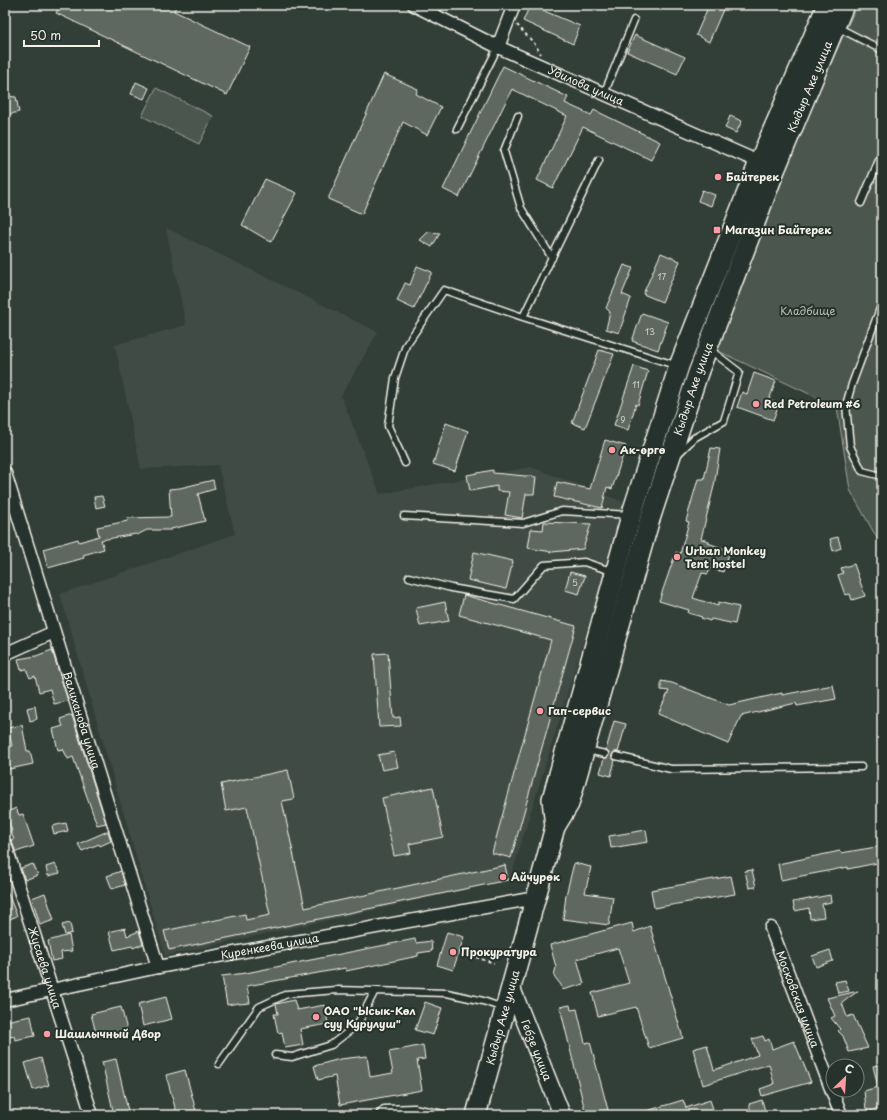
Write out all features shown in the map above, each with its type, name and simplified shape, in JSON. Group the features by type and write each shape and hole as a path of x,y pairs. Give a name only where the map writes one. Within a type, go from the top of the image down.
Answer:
{"highway":[{"name":"Кыдыр Аке улица","path":"476,1115 534,898 555,827 569,804 649,522 767,166 827,5"},
{"name":"Кыдыр Аке улица","path":"555,827 552,799 631,516 679,366 689,340 767,166 844,5"},
{"path":"689,340 707,347"},
{"path":"679,366 698,372"},
{"path":"631,516 649,522"}],"main road":[{"name":"Гебзе улица","path":"511,986 562,1115"}],"street":[{"name":"Удилова улица","path":"414,5 498,47 767,166"},
{"path":"498,47 512,10"},
{"name":"Валиханова улица","path":"5,473 158,967"},
{"path":"5,654 54,632"},
{"name":"Жусаева улица","path":"5,844 92,1115"},
{"name":"Куренкеева улица","path":"5,1000 158,967 534,898"},
{"name":"Московская улица","path":"771,928 841,1115"}],"lane":[{"path":"604,94 634,20"},
{"path":"835,26 882,50"},
{"path":"457,129 498,47"},
{"path":"518,116 504,150 521,208 552,258"},
{"path":"861,203 882,153"},
{"path":"523,316 599,160"},
{"path":"406,463 388,426 395,378 406,345 444,290 679,366"},
{"path":"882,303 852,384 846,405 850,446 862,471 882,476"},
{"path":"668,464 694,438 724,421 739,372 707,347"},
{"path":"404,516 523,523 562,511 631,516"},
{"path":"409,577 451,588 514,599 544,565 584,562 615,572"},
{"path":"584,749 605,754"},
{"path":"616,756 671,769 861,767"},
{"path":"219,1064 259,1007 287,994 336,990 447,993 483,1001 504,1009"},
{"path":"275,1055 292,1057 331,1045 357,1025 375,991"},
{"path":"379,1115 384,1109 414,1108 448,1115"}],"path":[{"path":"512,10 541,54"},
{"path":"459,952 494,963"}],"shaded area":[{"path":"166,228 378,332 341,396 380,494 531,467 626,503 510,880 165,956 60,594 235,534 218,465 141,469 115,345 186,325"}],"green space":[{"name":"Кладбище","path":"857,5 882,5 882,547 850,490 837,407 714,349 774,190"},
{"path":"156,88 213,116 199,144 142,116"}],"building":[{"path":"60,5 177,5 174,11 250,47 227,95 56,13"},
{"path":"530,5 580,26 573,44 523,21"},
{"path":"709,5 725,5 709,42 696,35"},
{"path":"635,35 685,57 677,74 627,52"},
{"path":"503,66 568,97 565,103 591,115 594,110 660,142 651,160 583,127 553,188 537,180 567,116 512,89 459,197 443,189"},
{"path":"384,74 418,89 416,94 441,107 427,135 403,122 362,214 328,199"},
{"path":"136,82 149,88 144,99 131,94"},
{"path":"5,96 16,97 19,112 6,115"},
{"path":"730,116 742,121 736,133 725,128"},
{"path":"265,179 297,193 271,242 242,225"},
{"path":"702,190 715,195 711,206 698,201"},
{"path":"428,232 440,233 432,247 420,240"},
{"path":"661,253 680,261 662,302 643,294"},
{"path":"624,265 633,268 622,294 631,298 619,333 606,329 610,312 606,308"},
{"path":"417,266 432,272 414,309 397,301 405,283 410,285"},
{"path":"642,313 668,322 658,350 632,341"},
{"path":"599,350 614,354 585,428 572,423"},
{"path":"634,366 648,371 638,405 636,404 628,430 614,425"},
{"path":"754,373 776,381 769,400 779,404 773,420 737,407 742,392 747,394"},
{"path":"446,423 468,431 455,471 433,464"},
{"path":"605,440 626,446 612,489 607,487 602,508 554,497 557,482 590,489"},
{"path":"711,448 720,449 714,486 701,539 709,541 708,543 730,551 723,572 710,568 708,574 702,573 693,598 718,606 718,602 739,607 735,624 711,619 710,621 688,613 689,610 659,601 676,552 680,554 689,522 686,521 698,479 704,479"},
{"path":"493,470 493,473 536,477 534,494 526,494 522,518 505,515 509,492 497,491 497,486 470,491 467,475"},
{"path":"213,480 215,489 198,494 205,521 171,530 147,530 137,535 101,540 104,549 83,555 84,558 48,568 43,549 78,539 79,542 99,536 97,527 128,521 127,518 171,517 169,489 180,488"},
{"path":"102,496 105,506 96,508 94,497"},
{"path":"544,522 591,524 583,549 552,552 528,548 531,529 543,530"},
{"path":"838,537 841,548 833,551 830,539"},
{"path":"474,552 513,561 506,589 468,580"},
{"path":"854,564 865,596 852,600 850,594 845,595 838,575 843,573 841,568"},
{"path":"570,572 585,576 579,594 565,590"},
{"path":"464,595 576,626 511,858 492,853 551,640 459,615"},
{"path":"445,602 449,621 420,626 416,608"},
{"path":"52,650 68,701 54,704 50,689 39,692 35,676 30,678 26,669 21,670 18,659 36,656"},
{"path":"388,653 393,718 400,717 401,726 379,727 374,654"},
{"path":"661,681 672,683 729,705 782,693 782,695 833,685 836,699 797,706 796,703 741,716 728,744 658,714 669,691 661,690"},
{"path":"35,706 37,719 30,721 27,708"},
{"path":"72,715 106,823 97,825 73,757 68,759 63,749 58,750 53,729 63,726 60,719"},
{"path":"614,721 626,724 618,752 614,752 612,755 612,758 615,760 611,776 600,773 604,758 607,758 609,755 609,752 606,750"},
{"path":"22,725 27,751 30,751 33,764 5,770 5,748 12,746 8,728"},
{"path":"394,752 398,767 382,770 378,755"},
{"path":"288,770 294,799 282,801 305,908 505,865 508,880 169,950 164,931 245,914 246,920 270,915 247,807 226,811 221,784"},
{"path":"433,787 443,837 409,844 411,853 394,856 382,798"},
{"path":"16,808 19,815 23,814 34,846 16,852 11,840 14,839 10,831 12,831 5,813"},
{"path":"66,823 68,831 54,834 52,826"},
{"path":"646,830 648,842 611,848 609,836"},
{"path":"108,831 111,841 82,851 78,844"},
{"path":"882,846 882,862 781,880 778,864 840,851 841,853"},
{"path":"574,863 591,867 585,893 613,897 609,925 563,919 566,895"},
{"path":"33,864 38,875 25,880 21,868"},
{"path":"55,864 60,873 48,876 46,867"},
{"path":"752,870 756,887 749,888 745,871"},
{"path":"121,871 125,885 112,889 107,876"},
{"path":"731,876 735,894 654,908 651,890"},
{"path":"5,886 17,916 5,921"},
{"path":"45,893 54,920 40,925 32,898"},
{"path":"830,895 831,902 822,904 824,917 810,919 809,908 795,911 793,902"},
{"path":"70,923 72,933 65,935 62,925"},
{"path":"632,923 634,932 650,926 683,1038 649,1048 636,1007 598,1016 592,993 629,983 618,948 577,959 584,984 562,990 561,985 554,976 556,967 550,945"},
{"path":"125,928 127,936 139,931 143,944 133,948 132,946 114,950 109,932"},
{"path":"447,932 464,937 453,970 437,965"},
{"path":"69,935 72,951 61,952 62,959 52,961 48,941"},
{"path":"415,939 416,943 431,941 432,951 418,953 418,956 346,971 345,968 247,986 250,1003 227,1005 222,976 246,973"},
{"path":"830,950 833,961 816,967 812,956"},
{"path":"845,980 849,991 838,993 835,982"},
{"path":"858,991 842,1003 847,1017 853,1015 868,1048 849,1052 843,1036 838,1031 840,1029 831,1018 835,1016 827,998"},
{"path":"166,997 172,1019 143,1026 138,1004"},
{"path":"294,1000 297,1010 325,1005 328,1024 300,1029 303,1045 285,1048 282,1032 278,1033 274,1014 278,1014 276,1004"},
{"path":"425,1002 442,1008 433,1035 415,1030"},
{"path":"570,1005 571,1010 577,1009 585,1043 590,1042 608,1110 586,1115 560,1007"},
{"path":"121,1007 127,1030 97,1037 91,1014"},
{"path":"31,1016 35,1036 15,1040 14,1036 5,1038 5,1021"},
{"path":"763,1036 765,1041 769,1039 772,1049 794,1041 811,1082 762,1096 760,1089 774,1084 769,1064 703,1085 693,1049 707,1045 714,1070 758,1055 752,1039"},
{"path":"423,1045 425,1059 417,1060 422,1090 340,1105 335,1076 318,1080 314,1066 340,1059 367,1056 370,1077 393,1073 389,1052"},
{"path":"41,1058 49,1085 33,1090 25,1063"},
{"path":"116,1059 129,1115 114,1115 102,1062"},
{"path":"882,1064 882,1098 879,1098 882,1106 869,1112 866,1109 865,1091 878,1087 873,1066"},
{"path":"185,1070 197,1115 177,1115 166,1075"},
{"path":"683,1100 686,1108 710,1100 715,1115 641,1115 640,1113"},
{"path":"762,1100 766,1115 752,1115 749,1104"}],"place":[{"name":"Байтерек","path":"718,177"},
{"name":"Магазин Байтерек","path":"717,230"},
{"name":"Red Petroleum #6","path":"756,404"},
{"name":"Ак-өргө","path":"612,450"},
{"name":"Urban Monkey Tent hostel","path":"677,557"},
{"name":"Гап-сервис","path":"540,711"},
{"name":"Айчурөк","path":"503,877"},
{"name":"Прокуратура","path":"453,952"},
{"name":"ОАО \"Ысык-Көл суу Курулуш\"","path":"316,1017"},
{"name":"Шашлычный Двор","path":"47,1034"}]}
